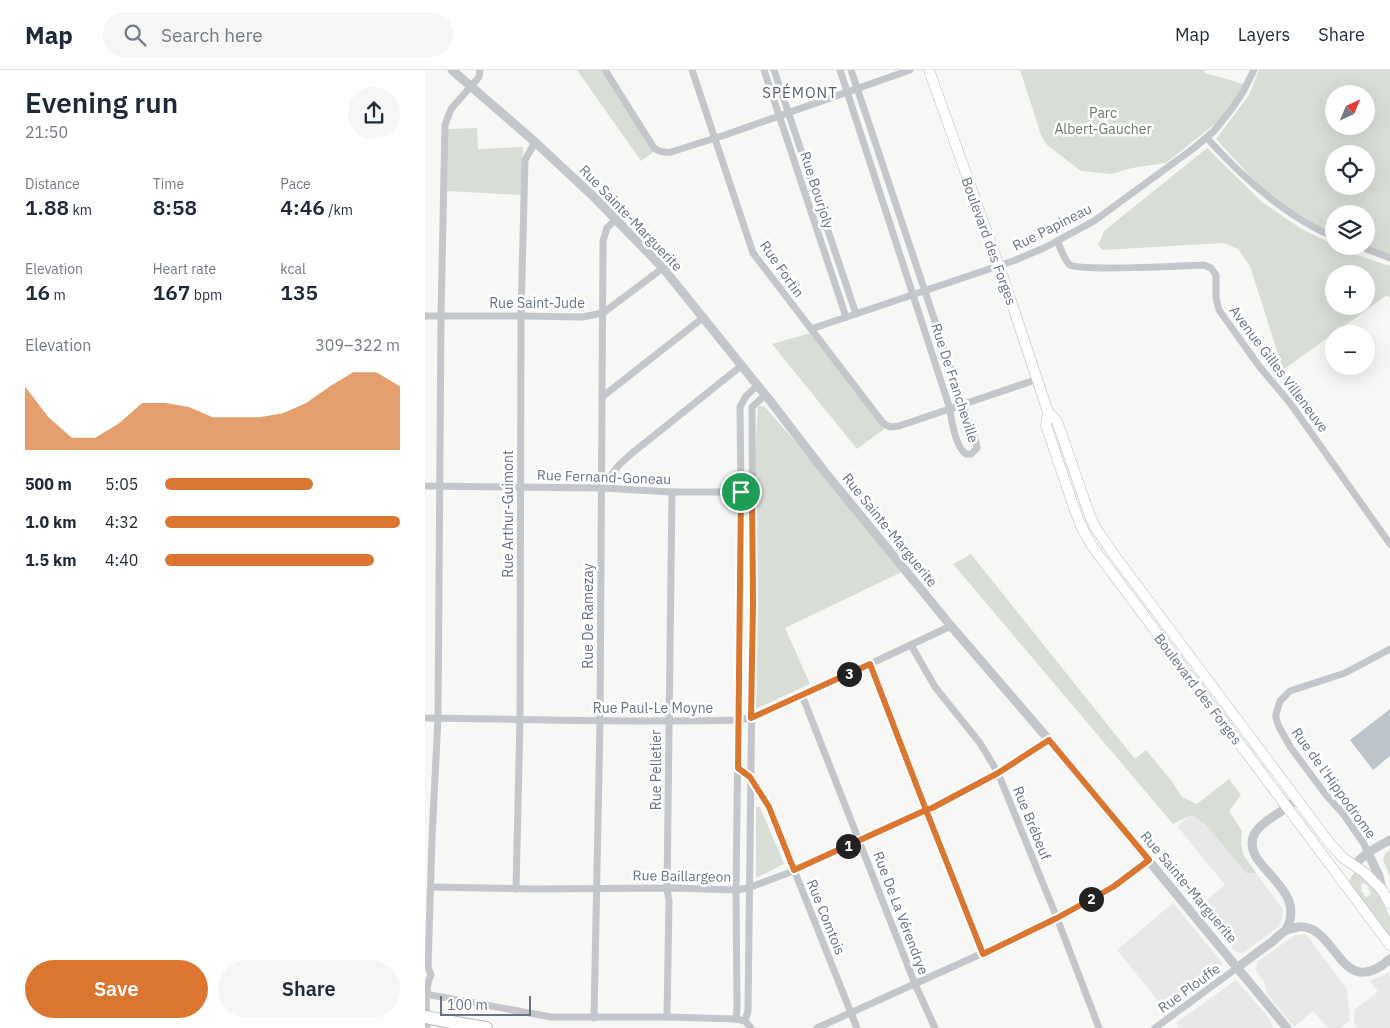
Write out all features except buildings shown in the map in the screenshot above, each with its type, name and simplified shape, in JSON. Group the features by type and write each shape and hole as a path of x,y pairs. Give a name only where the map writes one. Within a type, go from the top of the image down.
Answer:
{"highway":[{"path":"426,1024 456,1022 486,1028"}],"main road":[{"name":"Boulevard des Forges","path":"929,70 1037,379 1049,412 1057,421 1091,520 1107,545 1335,850 1367,875 1382,890 1390,904"},
{"name":"Boulevard des Forges","path":"1049,412 1046,425 1079,522 1096,553 1388,940"},
{"path":"1096,553 1107,545"},
{"path":"1167,647 1177,639"},
{"path":"1343,882 1354,866"}],"street":[{"name":"Rue Sainte-Marguerite","path":"452,70 535,142 596,199 663,268 824,471 951,626 1049,740 1287,1028"},
{"path":"426,1024 428,979 425,971 428,967 431,887 429,837 438,718 441,316 445,125 451,109 479,77 480,70"},
{"path":"605,70 653,146 661,152 671,152 714,138 910,70"},
{"name":"Rue Fortin","path":"691,70 753,253 811,330 882,422 890,427 899,426 951,409"},
{"name":"Rue Bourjoly","path":"764,70 846,317"},
{"name":"Rue Bourjoly","path":"774,70 856,314"},
{"name":"Rue De Francheville","path":"840,70 951,409 951,419 961,448 966,454 971,454 976,450 977,445 851,70"},
{"name":"Rue Papineau","path":"811,330 1027,256 1087,225 1104,215 1207,138 1233,108 1254,70"},
{"path":"1207,138 1242,175 1261,191 1301,219 1325,232"},
{"name":"Rue Arthur-Guimont","path":"516,889 520,719 521,316 525,160 535,142"},
{"name":"Rue De Ramezay","path":"594,1018 600,722 603,241 607,228 616,219"},
{"name":"Avenue Gilles Villeneuve","path":"1057,241 1069,263 1075,267 1204,265 1213,269 1216,275 1216,302 1219,310 1259,366 1290,403 1390,544"},
{"path":"1375,252 1390,258"},
{"name":"Rue Saint-Jude","path":"425,316 582,317 603,313 663,268"},
{"path":"602,397 703,317"},
{"path":"602,488 619,465 631,454 741,366"},
{"path":"951,409 1037,379"},
{"path":"736,1019 741,492 740,407 746,396 757,386"},
{"path":"745,1021 747,1011 753,603 752,407 765,395"},
{"name":"Rue Fernand-Goneau","path":"425,486 752,492"},
{"name":"Rue Pelletier","path":"667,1017 672,492"},
{"path":"739,604 753,603"},
{"name":"Rue Paul-Le Moyne","path":"425,718 669,722 751,718 951,626"},
{"name":"Rue Brébeuf","path":"911,645 935,687 980,743 998,773 1099,1028"},
{"name":"Rue de l'Hippodrome","path":"1368,853 1344,815 1326,795 1291,748 1279,727 1276,714 1280,701 1290,691 1345,673 1390,649"},
{"path":"870,664 983,954"},
{"name":"Rue De La Vérendrye","path":"801,695 915,984 935,1028"},
{"name":"Rue Baillargeon","path":"431,887 736,890 748,888 794,870 926,810 998,773 1049,740"},
{"name":"Rue Comtois","path":"738,768 750,777 769,807 857,1028"},
{"path":"1286,930 1292,916 1291,903 1258,859 1252,844 1253,836 1258,828 1297,800"},
{"path":"1354,866 1368,853 1390,840"},
{"path":"1368,853 1379,876 1382,890"},
{"path":"817,1028 983,954 1057,918 1113,887 1149,860"},
{"path":"1237,967 1286,930 1302,927 1316,931 1348,966 1357,971 1364,972 1375,969 1390,959"},
{"name":"Rue Plouffe","path":"1155,1028 1165,1025 1237,967"},
{"path":"426,994 541,1016 736,1019 745,1021 751,1028"},
{"path":"1273,1011 1280,1028"}],"shaded area":[{"path":"1390,709 1390,756 1373,770 1350,740"},
{"path":"1192,815 1206,825 1246,873 1256,873 1283,909 1282,919 1279,923 1281,925 1243,953 1235,951 1198,907 1225,885 1177,826"},
{"path":"1173,903 1223,964 1164,1008 1117,950"},
{"path":"1306,934 1347,989 1350,1020 1341,1028 1328,1028 1313,1011 1294,1027 1267,994 1265,983 1256,971 1257,962 1295,935"},
{"path":"1390,972 1390,1028 1358,1028 1354,1023 1354,1010 1378,992 1370,981"},
{"path":"1236,980 1269,1018 1273,1028 1180,1028 1176,1023"}],"green space":[{"path":"577,70 608,70 658,149 641,161"},
{"name":"Parc Albert-Gaucher","path":"1020,70 1204,70 1205,73 1244,84 1220,120 1166,163 1132,168 1111,174 1081,171 1046,144 1041,135"},
{"path":"1259,70 1390,70 1390,256 1375,252 1375,205 1325,205 1325,231 1308,222 1264,191 1216,139 1249,95"},
{"path":"477,128 478,149 523,147 521,195 447,191 448,129"},
{"path":"1207,148 1262,202 1300,228 1325,240 1325,255 1357,255 1390,266 1390,298 1387,295 1375,304 1375,265 1325,265 1325,315 1359,315 1345,325 1325,325 1325,340 1283,370 1250,266 1238,249 1224,243 1103,250 1098,245 1104,231"},
{"path":"814,332 887,427 857,449 772,344"},
{"path":"758,406 764,406 871,527 906,570 785,628 810,684 751,711 753,492"},
{"path":"971,554 1135,759 1146,750 1171,780 1182,797 1197,804 1229,779 1241,795 1229,811 1242,831 1241,843 1243,854 1256,873 1246,873 1206,825 1192,815 1173,824 953,564"},
{"path":"756,807 760,807 784,864 756,878"},
{"path":"1390,850 1390,876 1383,860 1385,854"},
{"path":"1356,873 1366,880 1377,892 1390,917 1390,935 1349,882","holes":["1362,883 1368,887 1370,886 1368,888 1371,894 1368,897 1363,896 1365,895 1361,891"]}],"district":[{"name":"SPÉMONT","path":"800,92"}],"route":[{"path":"741,492 738,768 750,777 769,807 794,870 926,810 932,808 998,773 1049,740 1149,860 1113,887 1057,918 983,954 926,810 870,664 751,718 752,492 741,492"}]}
